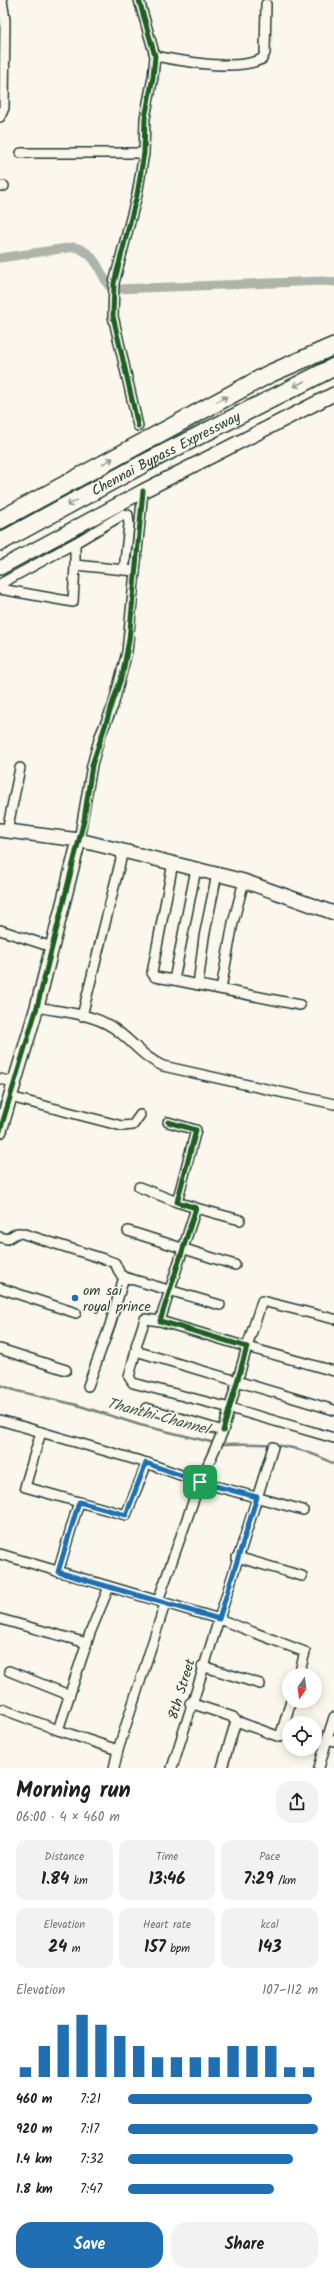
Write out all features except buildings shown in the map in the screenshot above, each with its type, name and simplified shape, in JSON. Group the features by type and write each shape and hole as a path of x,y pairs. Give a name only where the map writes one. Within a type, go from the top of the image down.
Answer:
{"highway":[{"name":"Chennai Bypass Expressway","path":"0,520 269,374 334,346"},
{"name":"Chennai Bypass Expressway","path":"0,542 143,464 334,367"}],"street":[{"path":"0,117 4,108 5,20 2,0"},
{"path":"138,426 114,316 113,297 114,284 137,194 144,153 145,118 155,56 139,0"},
{"path":"155,56 203,65 224,65 262,59 265,53 266,4"},
{"path":"21,153 144,153"},
{"path":"0,568 143,491 334,394"},
{"path":"0,1131 37,1007 79,840 92,765 123,672 143,491"},
{"path":"0,584 124,514 128,515 129,525 124,570"},
{"path":"0,589 73,602 75,543"},
{"path":"75,565 135,571"},
{"path":"20,768 4,831 79,840 173,863 244,881 334,913"},
{"path":"82,1016 123,851"},
{"path":"173,863 152,973 155,977 300,1005"},
{"path":"174,980 196,869"},
{"path":"198,985 204,937 217,874"},
{"path":"221,989 233,923 244,881"},
{"path":"0,930 52,947"},
{"path":"37,1007 99,1020 111,1026 149,1060 163,1066 334,1104"},
{"path":"0,1079 14,1082"},
{"path":"10,1097 122,1126 133,1125 140,1115"},
{"path":"168,1122 196,1130 177,1202"},
{"path":"139,1187 177,1202 240,1220"},
{"path":"160,1321 196,1208"},
{"path":"128,1232 235,1265"},
{"path":"0,1237 7,1239 18,1233 107,1260 115,1263 120,1274 124,1277 220,1305"},
{"path":"88,1386 110,1325 124,1277"},
{"path":"0,1288 76,1313"},
{"path":"114,1768 161,1602 200,1482 223,1431 262,1301 334,1319"},
{"path":"334,1371 160,1321 145,1319 129,1374 131,1382 230,1408 334,1438"},
{"path":"0,1349 66,1370"},
{"path":"136,1350 334,1410"},
{"path":"146,1408 223,1431"},
{"path":"0,1420 146,1463 200,1482 303,1510"},
{"path":"41,1432 25,1487 126,1515 146,1463"},
{"name":"8th Street","path":"172,1768 190,1703 219,1619 237,1557 273,1447"},
{"path":"58,1572 79,1502"},
{"path":"0,1554 219,1619 304,1651 306,1654 301,1668"},
{"path":"237,1557 302,1576"},
{"path":"58,1730 87,1643 109,1587"},
{"path":"0,1619 87,1643"},
{"path":"202,1666 260,1684"},
{"path":"9,1671 69,1695"},
{"path":"190,1703 233,1717 236,1722 280,1737 289,1708"},
{"path":"2,1709 118,1750"},
{"path":"318,1768 331,1740 334,1717"},
{"path":"222,1768 236,1722"}],"waterway":[{"path":"0,258 74,247 87,253 95,262 109,286 117,289 323,281 334,282"},
{"name":"Thanthi Channel","path":"0,1385 17,1391 77,1405 140,1425 215,1443"},
{"name":"Thanthi Channel","path":"220,1444 278,1445 306,1451 334,1464"}],"cycle path":[{"path":"138,426 113,316 114,283 137,195 144,153 145,118 153,77 155,56 139,0"},
{"path":"0,1131 37,1007 84,820 92,765 123,672 129,640 143,491"},
{"path":"168,1122 196,1130 177,1202 196,1208 160,1321 247,1347 223,1431"}],"place":[{"name":"om sai royal prince","path":"75,1298"}],"route":[{"path":"146,1463 200,1482 257,1497 237,1557 219,1619 58,1572 79,1502 126,1515 146,1463"}]}
